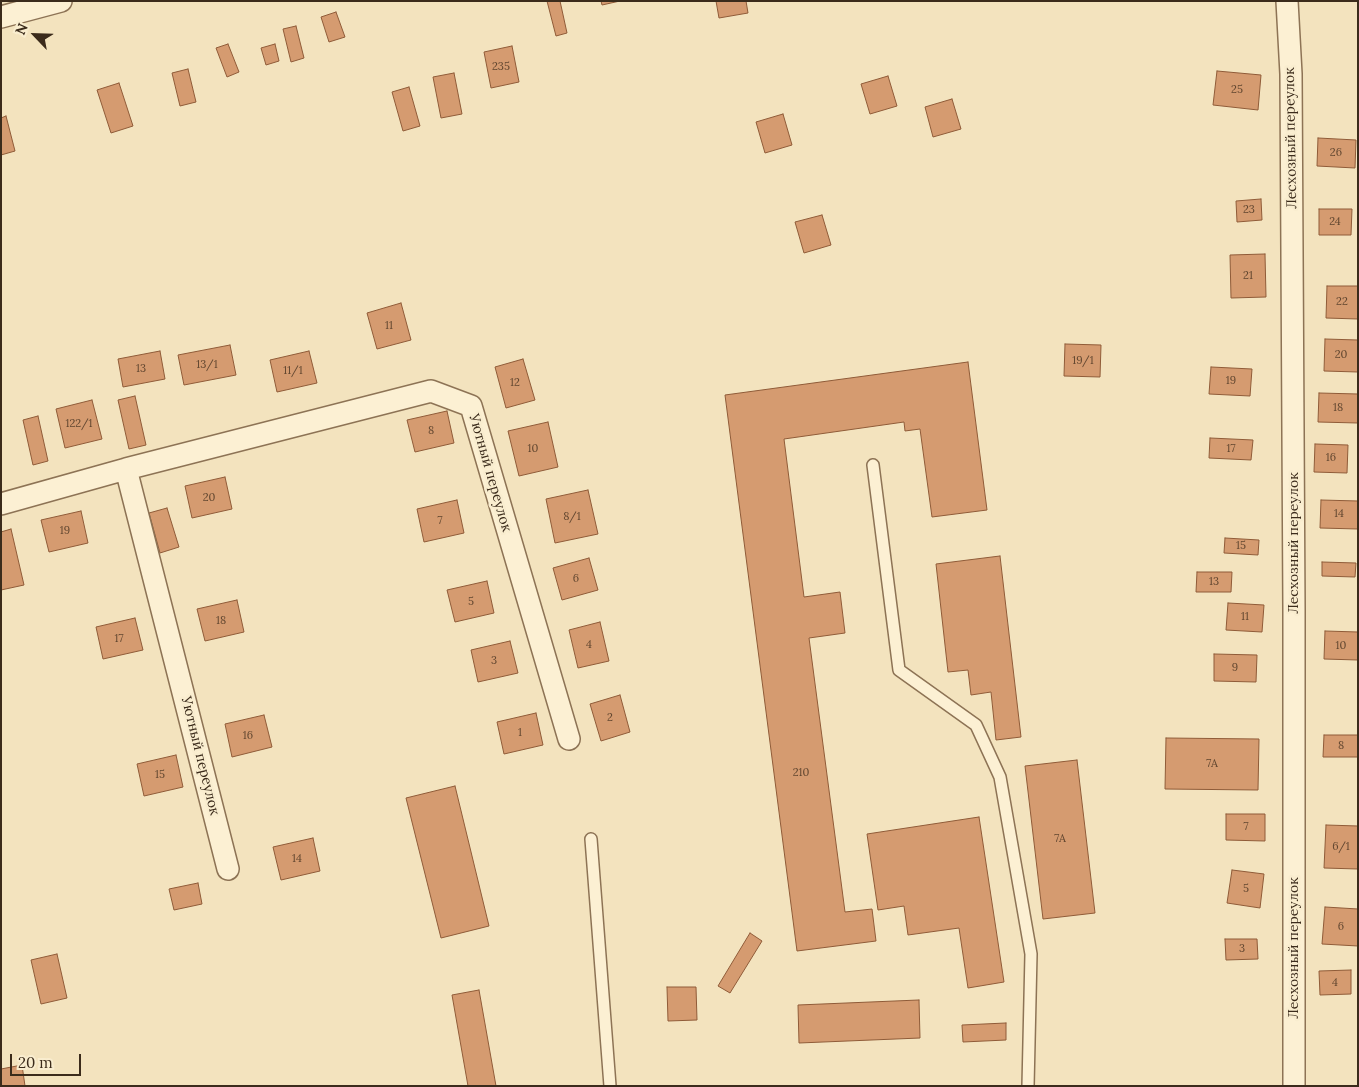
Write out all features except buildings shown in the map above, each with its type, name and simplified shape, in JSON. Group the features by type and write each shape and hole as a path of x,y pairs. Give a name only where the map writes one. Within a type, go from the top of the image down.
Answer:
{"street":[{"path":"1,16 61,1"},
{"name":"Лесхозный переулок","path":"1287,1 1291,74 1294,1086"},
{"name":"Уютный переулок","path":"1,504 126,469 432,391 471,406 569,739"},
{"name":"Уютный переулок","path":"126,469 228,869"}],"lane":[{"path":"873,465 899,670 976,725 1000,777 1031,954 1028,1086"},
{"path":"591,839 610,1086"}]}
